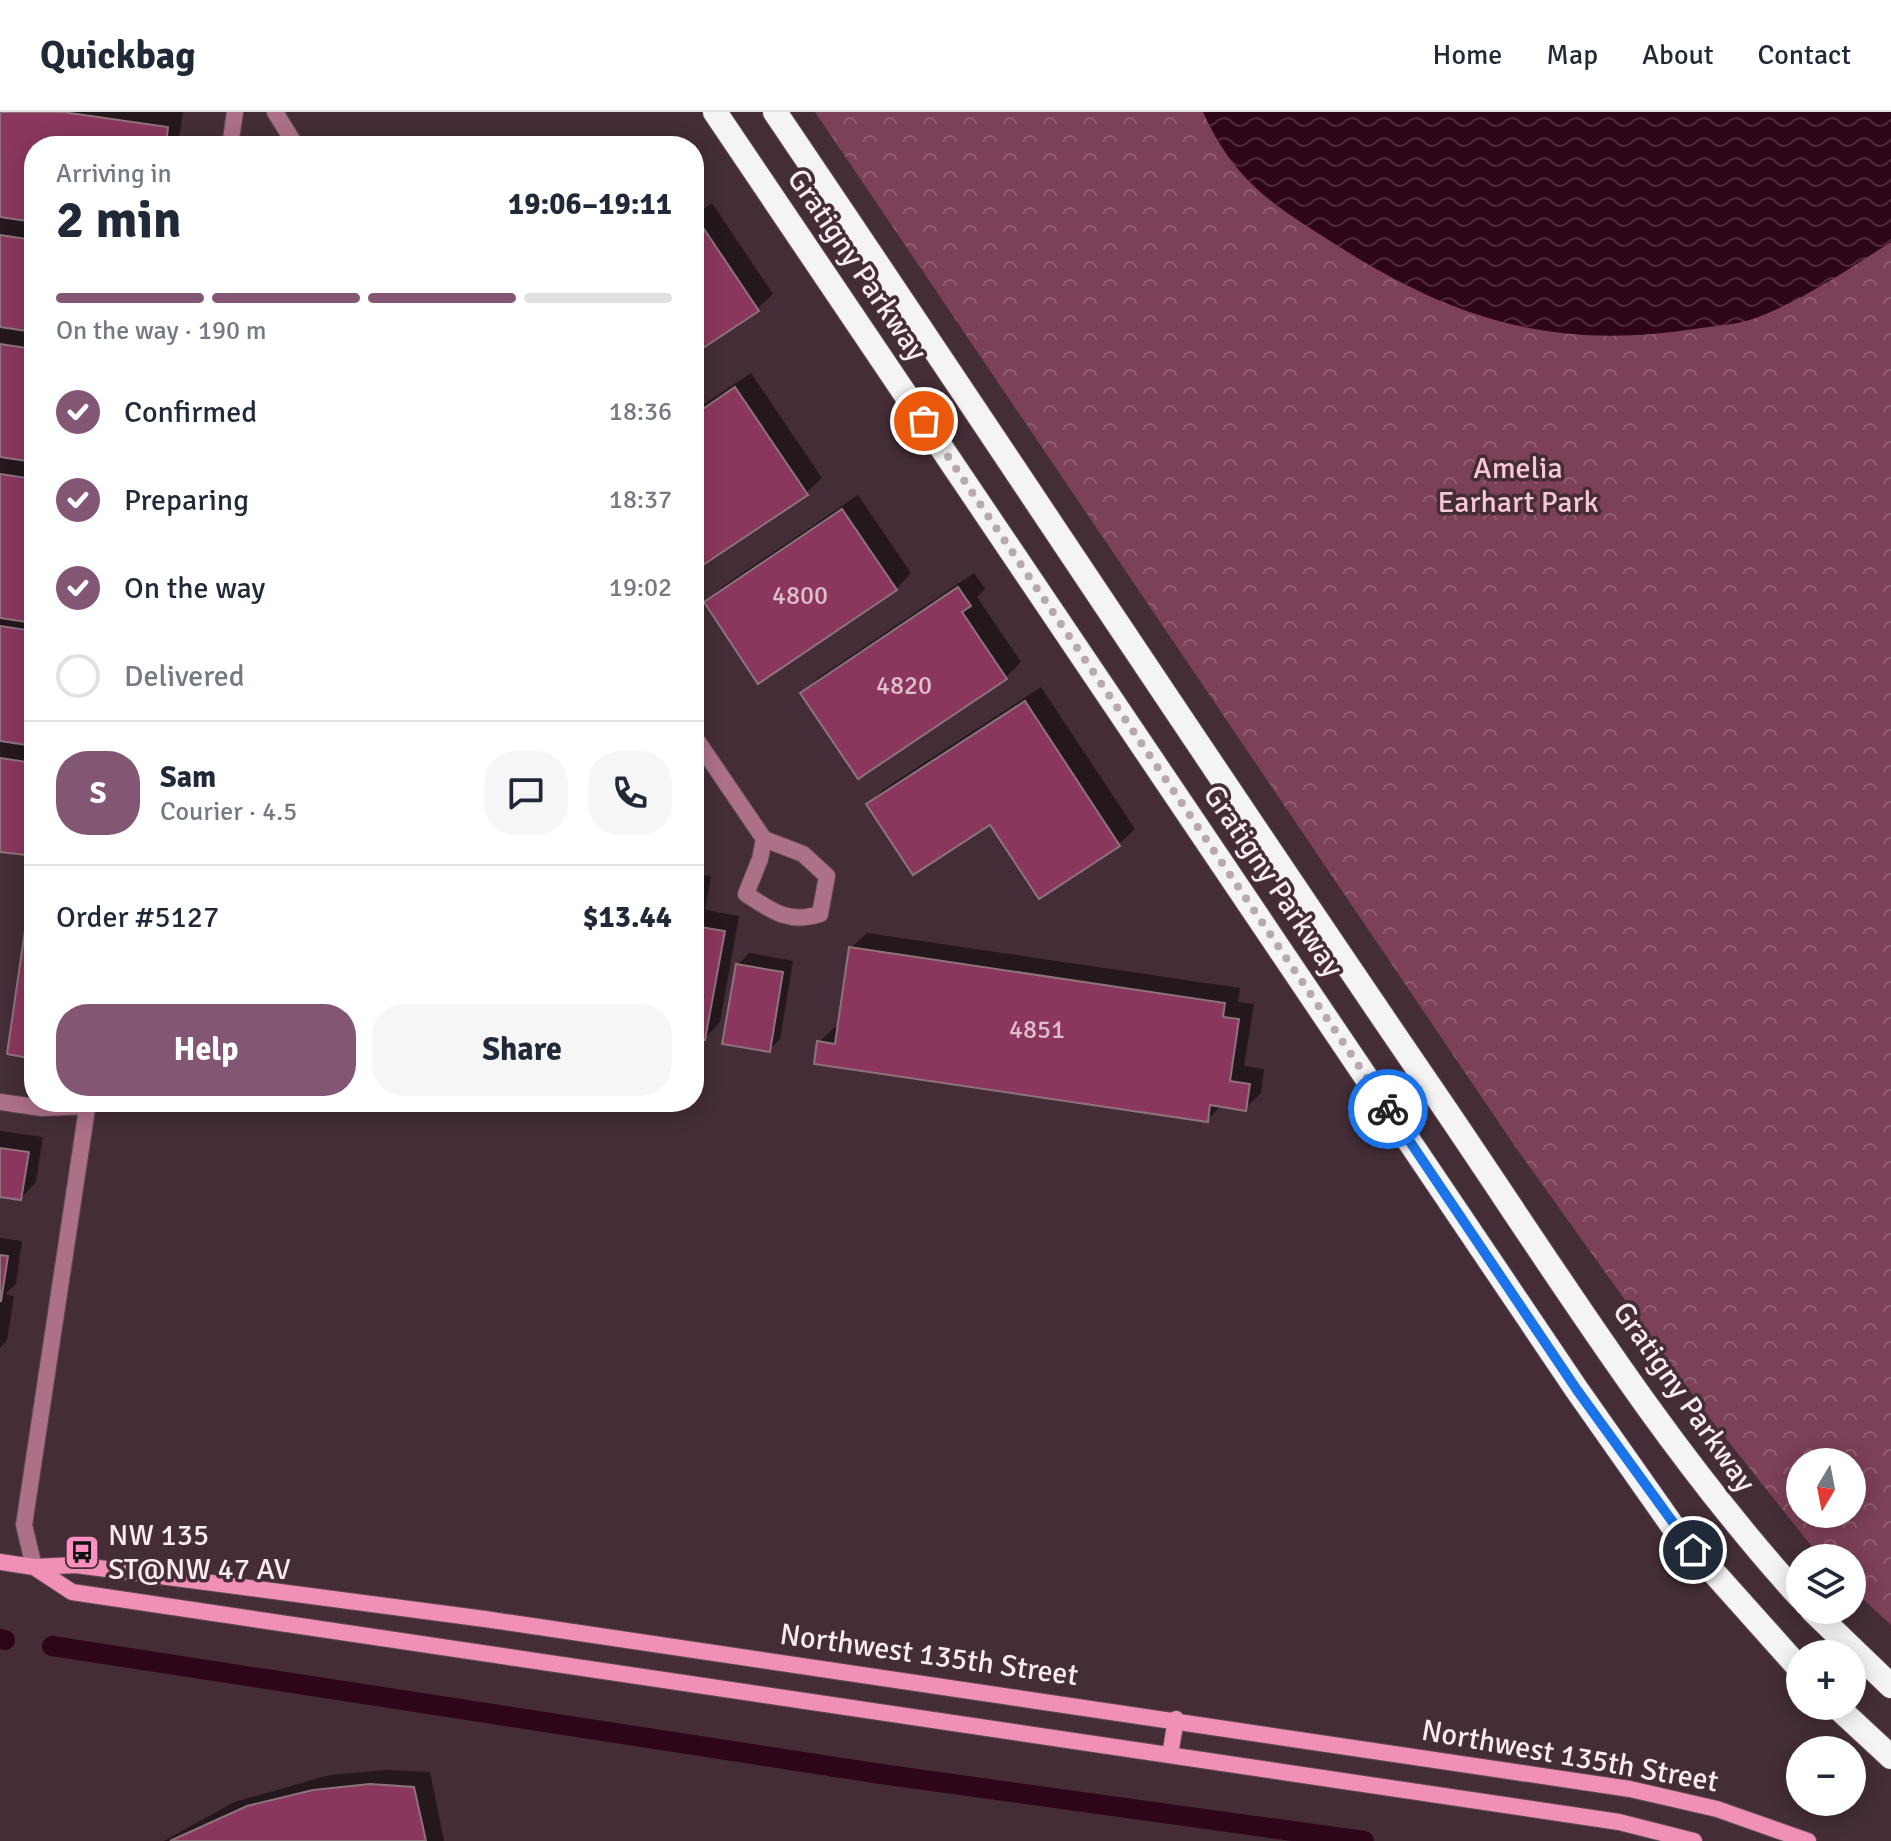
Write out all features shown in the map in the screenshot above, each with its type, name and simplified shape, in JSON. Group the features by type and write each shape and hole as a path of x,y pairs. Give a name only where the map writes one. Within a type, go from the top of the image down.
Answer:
{"highway":[{"name":"Gratigny Parkway","path":"715,112 1577,1390 1674,1528 1786,1653"},
{"name":"Gratigny Parkway","path":"775,112 1402,1046 1637,1388 1738,1529 1786,1582"},
{"path":"1827,1624 1891,1686"},
{"path":"1851,1720 1891,1757"}],"main road":[{"name":"Northwest 135th Street","path":"0,1562 34,1567 76,1565 469,1616 1630,1789 1717,1809 1808,1841"},
{"name":"Northwest 135th Street","path":"34,1567 72,1592 1619,1822 1694,1841"},
{"path":"1170,1755 1176,1719"}],"street":[{"path":"231,136 235,112"},
{"path":"275,112 290,136"},
{"path":"704,750 764,839 803,854 827,876 820,914 790,919 746,894 760,859 764,839"},
{"path":"0,1102 24,1105"},
{"path":"34,1567 24,1525 87,1112"}],"green space":[{"name":"Amelia Earhart Park","path":"815,112 1891,112 1891,1625 1866,1602 1866,1544 1810,1544 1797,1528 1866,1528 1866,1448 1786,1448 1786,1514 1708,1416 1514,1145"}],"water":[{"path":"1203,112 1891,112 1891,242 1807,294 1771,312 1739,323 1645,335 1553,332 1510,324 1427,295 1385,274 1298,221 1245,177 1216,137"}],"building":[{"path":"0,112 63,112 168,127 167,136 24,136 24,221 0,217"},
{"path":"704,229 759,311 704,347"},
{"path":"0,235 24,239 24,331 0,327"},
{"path":"0,344 24,348 24,461 0,457"},
{"path":"735,387 808,495 704,564 704,408"},
{"path":"0,474 24,478 24,622 0,618"},
{"path":"842,509 897,590 758,684 704,602"},
{"path":"958,587 971,606 962,612 1007,679 858,779 800,693"},
{"path":"0,626 24,630 24,745 0,741"},
{"path":"1025,701 1120,846 1039,899 990,825 913,875 866,804"},
{"path":"0,758 24,762 24,855 0,852"},
{"path":"704,928 725,931 704,1040"},
{"path":"24,937 24,1057 7,1054"},
{"path":"849,947 1225,1003 1223,1017 1239,1019 1230,1081 1250,1084 1246,1111 1210,1105 1208,1122 814,1064 817,1041 835,1044"},
{"path":"736,964 783,972 770,1052 722,1044"},
{"path":"0,1148 29,1152 21,1200 0,1197"},
{"path":"0,1255 8,1256 1,1301 0,1301"},
{"path":"370,1784 414,1787 426,1841 170,1841 247,1806 313,1790"}],"waterway":[{"path":"0,1639 5,1640"},
{"path":"52,1646 881,1774 1364,1841"}],"way so far":[{"path":"924,421 1388,1109"}],"place":[{"name":"NW 135 ST@NW 47 AV","path":"82,1552"}],"route":[{"path":"1388,1109 1577,1390 1674,1528 1693,1550"}]}
